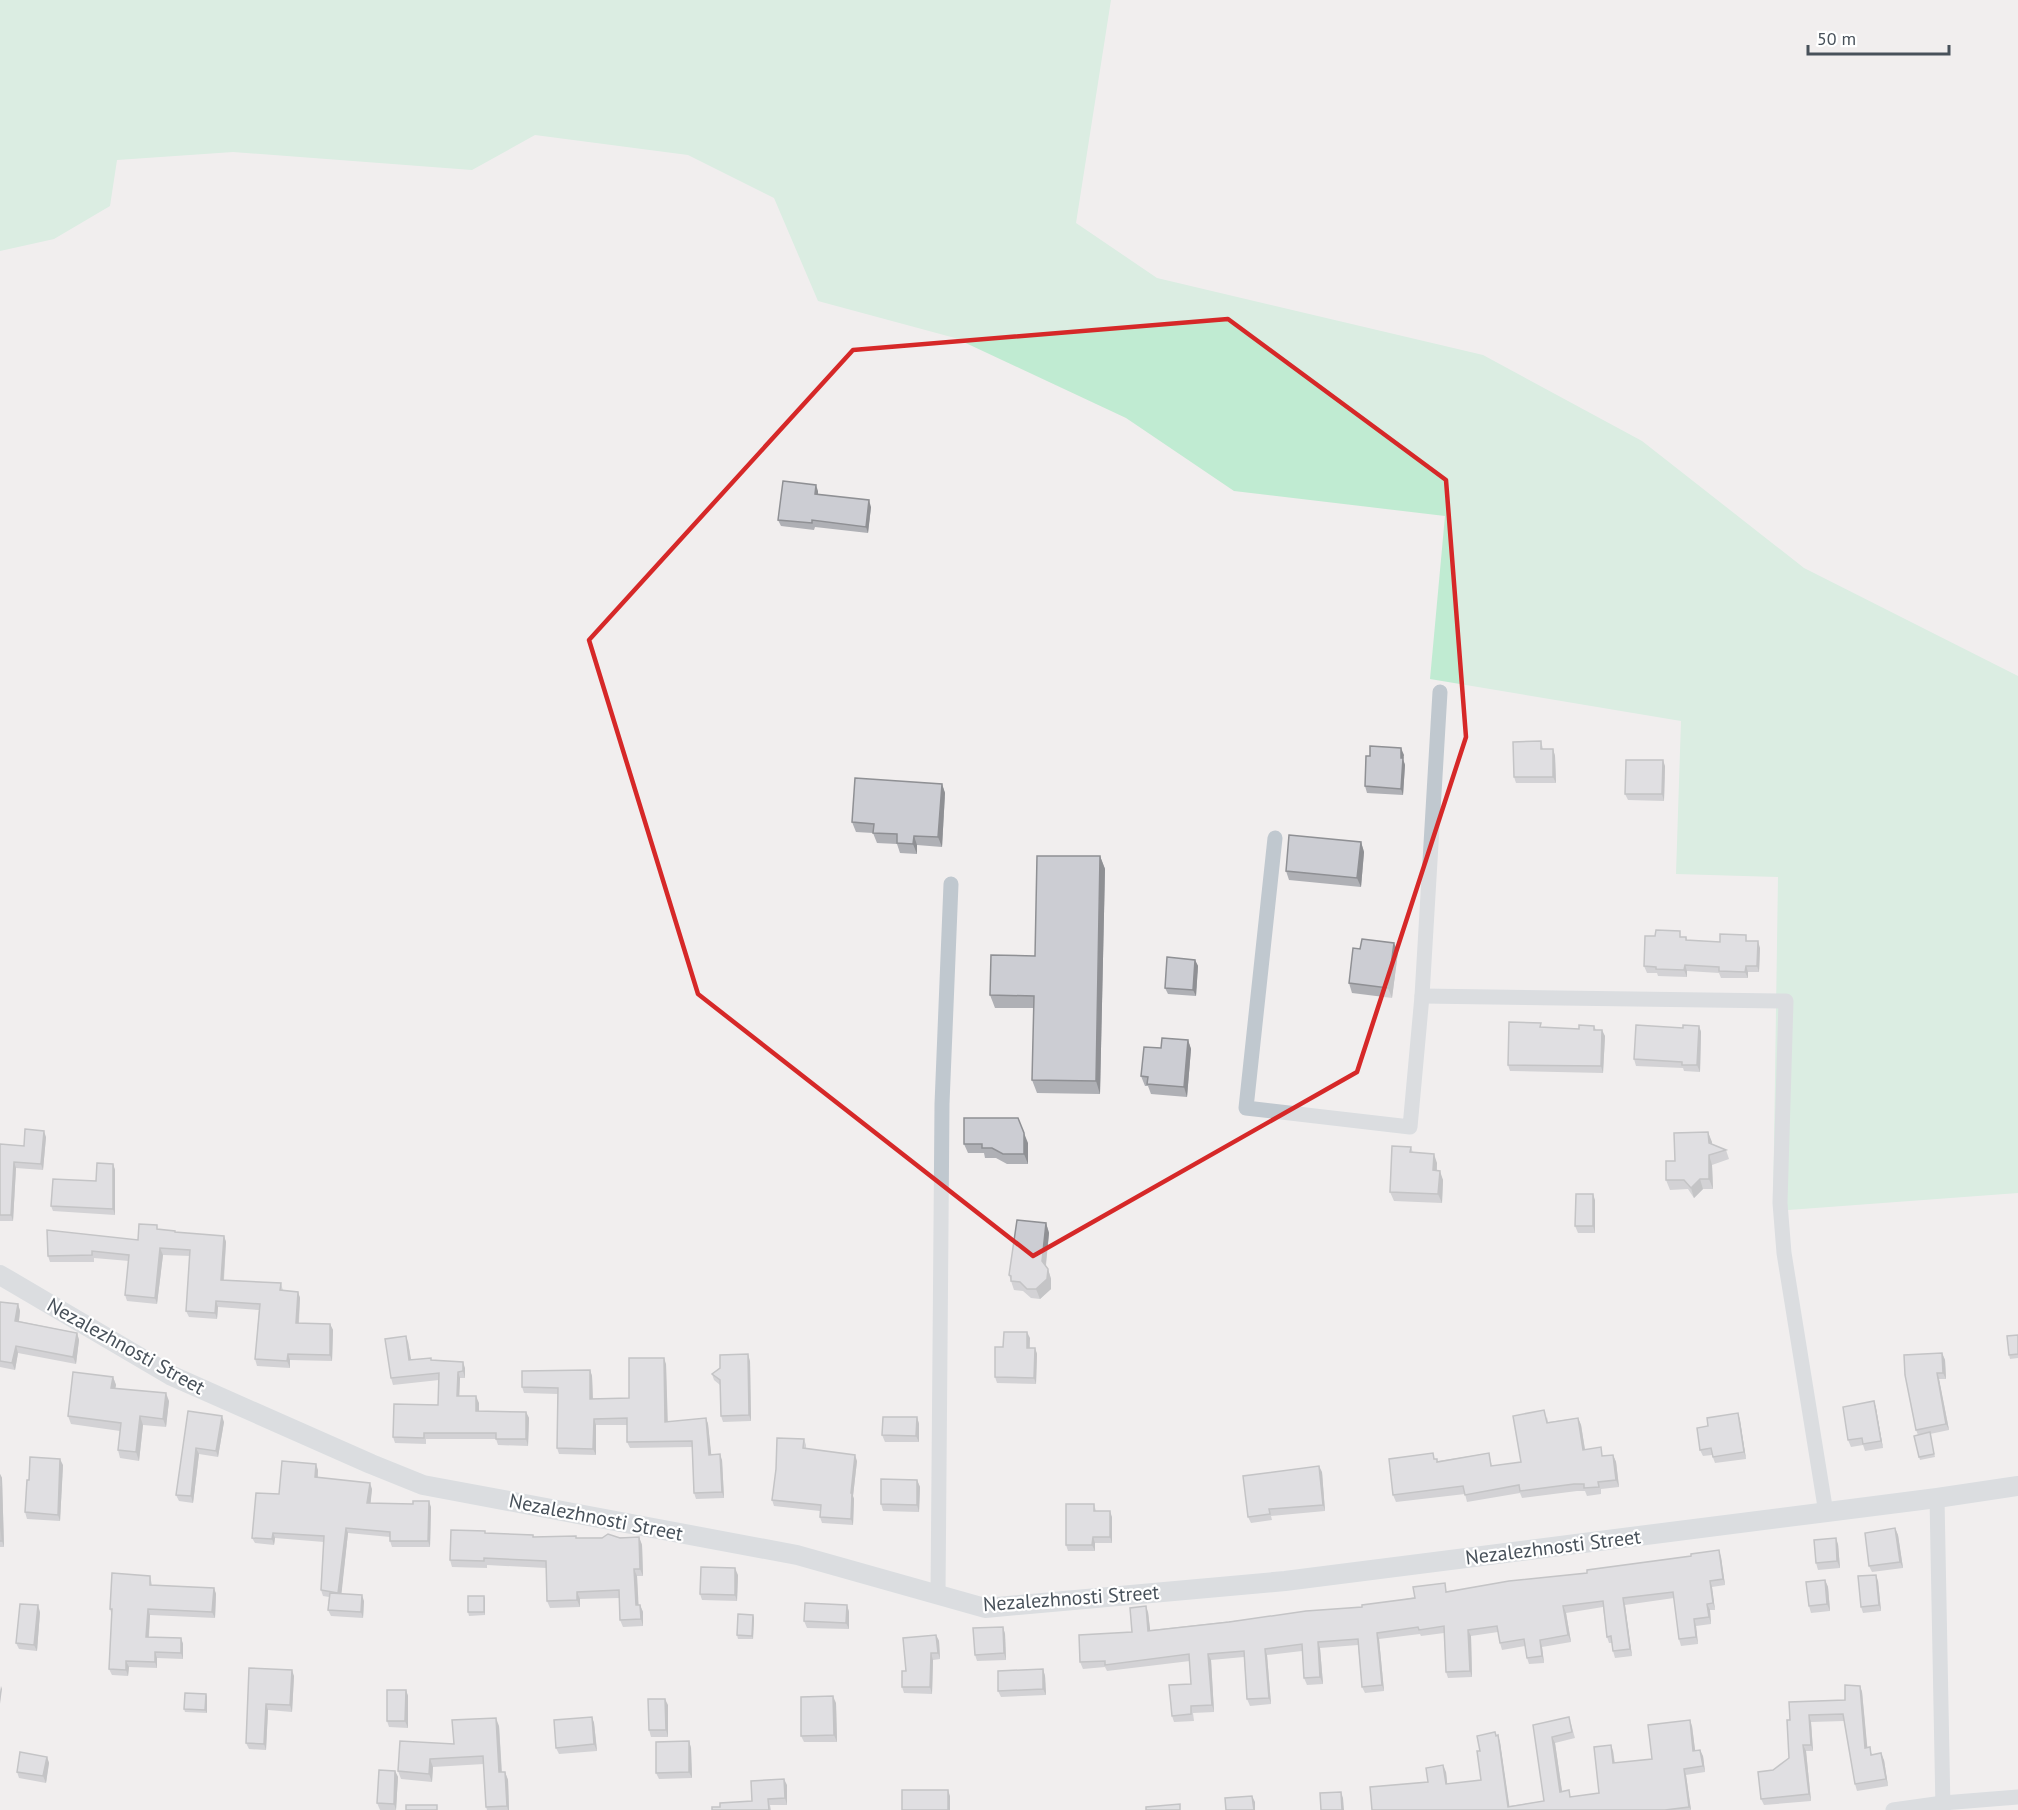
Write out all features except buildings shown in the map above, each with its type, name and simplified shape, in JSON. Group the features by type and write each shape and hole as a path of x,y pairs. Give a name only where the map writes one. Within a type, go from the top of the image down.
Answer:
{"street":[{"path":"1275,838 1246,1108 1410,1126 1422,996 1440,692"},
{"path":"938,1595 942,1104 951,884"},
{"path":"1422,996 1786,1001 1780,1213 1784,1253 1826,1513"},
{"name":"Nezalezhnosti Street","path":"0,1275 170,1375 423,1485 797,1555 985,1608 1285,1581 1826,1513 2018,1486"},
{"path":"1937,1498 1943,1806"},
{"path":"1893,1810 2018,1797"}],"highlighted area":[{"path":"1228,319 1446,480 1466,737 1357,1072 1033,1256 698,994 589,640 853,350"}],"green space":[{"path":"0,0 1111,0 1076,223 1157,278 1483,355 1642,441 1804,568 2018,676 2018,1193 1773,1211 1778,877 1676,874 1681,721 1430,679 1445,516 1234,491 1126,418 955,338 818,301 774,198 688,155 535,135 472,170 233,152 117,160 110,206 54,239 0,251"}]}
